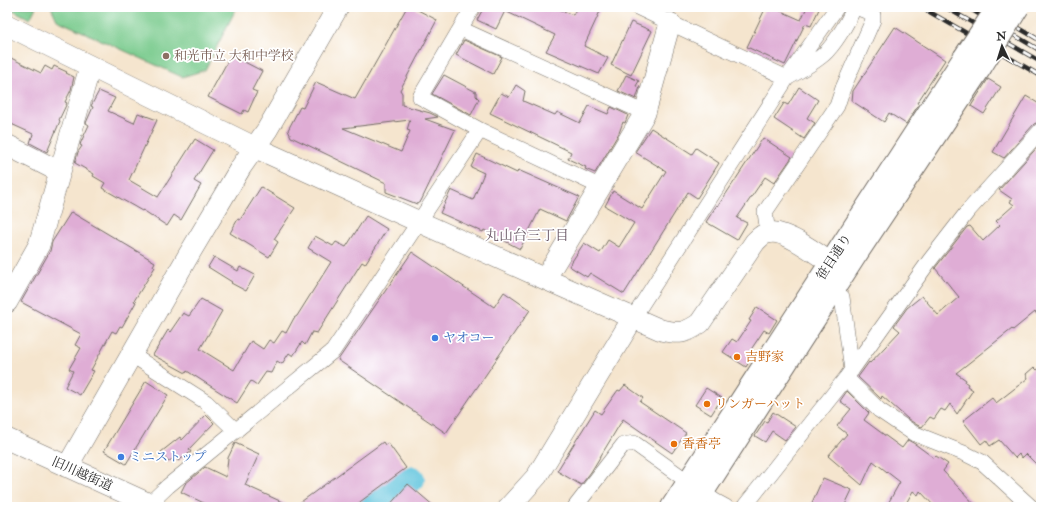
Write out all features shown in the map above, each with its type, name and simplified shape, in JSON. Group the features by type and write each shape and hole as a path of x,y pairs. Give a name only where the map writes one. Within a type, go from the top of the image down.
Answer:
{"main road":[{"name":"笹目通り","path":"972,63 998,7"},
{"name":"笹目通り","path":"672,507 694,494 972,63 1018,7"}],"street":[{"path":"67,467 188,256 241,167 271,123 338,7"},
{"path":"473,7 420,97 480,130 601,187"},
{"path":"637,7 787,78"},
{"path":"510,507 537,476 633,318 787,78 837,7"},
{"path":"768,232 764,212 837,106 843,88 873,20 871,13 855,7 828,50 802,70 787,78"},
{"path":"545,280 645,113 670,23"},
{"path":"7,25 254,147 545,280 661,330 672,333 683,333 700,323 755,242 761,236 768,232 777,232 789,237 836,276 842,297 849,374 879,410 913,433 982,462 1031,507"},
{"path":"461,29 645,113"},
{"path":"7,302 39,245 90,67"},
{"path":"153,506 168,486 333,351 480,130"},
{"path":"744,507 849,374 930,260 968,211 1041,130"},
{"path":"7,145 60,172"},
{"path":"132,355 206,402 236,431"},
{"name":"旧川越街道","path":"7,439 153,506"},
{"path":"575,507 624,445 634,443 694,494 726,507"}],"green space":[{"path":"7,7 36,7 30,19"},
{"name":"和光市立 大和中学校","path":"51,7 237,7 205,70 182,77 57,20"}],"building":[{"path":"407,7 412,7 437,20 400,90 402,93 402,105 430,113 438,117 425,119 455,130 421,201 417,204 386,192 386,183 291,137 288,130 300,107 303,108 316,82 355,99","holes":["410,120 407,130 410,131 401,152 343,128"]},
{"path":"484,7 554,7 573,15 577,7 602,7 584,46 608,58 599,74 546,51 555,35 505,11 496,29 477,20"},
{"path":"766,7 772,7 801,20 807,7 820,7 811,26 805,24 785,65 747,47"},
{"path":"631,22 652,31 631,75 611,65"},
{"path":"895,27 945,60 917,103 919,104 906,124 889,113 884,122 852,101 853,91"},
{"path":"464,40 502,57 493,74 456,55"},
{"path":"231,55 262,71 252,90 257,92 248,112 244,110 242,114 208,97"},
{"path":"7,56 41,73 45,66 52,70 54,66 74,77 71,90 65,102 67,103 47,152 30,143 33,134 7,122"},
{"path":"444,75 476,92 476,96 479,99 471,115 432,94"},
{"path":"626,75 639,81 636,86 640,87 636,99 618,91"},
{"path":"988,79 1001,87 984,114 971,106"},
{"path":"516,85 525,91 523,101 555,115 557,112 580,123 589,106 608,114 611,107 628,115 625,123 623,122 619,133 595,173 568,159 571,152 490,113 501,93 509,97"},
{"path":"799,87 818,100 807,118 815,123 804,139 774,119 784,103 788,105"},
{"path":"99,91 115,98 108,111 134,123 138,113 157,120 129,180 158,197 195,139 213,150 194,181 201,185 181,220 174,215 167,226 143,210 142,211 102,188 105,183 93,176 94,174 75,163 78,152 82,146 80,145 81,142 89,125 86,123 93,107 91,106"},
{"path":"1026,96 1041,105 1041,121 1034,124 1004,158 993,152"},
{"path":"651,128 692,154 696,148 719,163 697,198 688,192 624,294 590,273 587,277 569,266 584,243 600,253 608,240 619,247 634,223 605,206 613,191 642,209 666,171 635,152"},
{"path":"763,138 792,157 774,183 765,177 737,218 747,223 737,240 706,222"},
{"path":"1041,143 1041,319 1035,312 956,373 966,380 965,382 968,384 967,386 973,390 957,414 950,404 945,411 941,409 934,419 930,417 922,427 917,425 882,396 881,399 858,377 869,362 870,363 900,331 894,326 907,308 922,296 938,315 959,297 935,268 967,227 970,226 983,241 1000,225 996,221 1014,205 1010,202 1012,199 999,190"},
{"path":"477,154 517,173 518,170 579,197 566,221 540,209 520,249 484,230 483,232 440,213 451,190 473,200 484,173 471,167"},
{"path":"261,187 295,208 274,239 278,242 269,257 230,233"},
{"path":"71,212 155,262 153,266 155,267 134,301 136,302 122,327 120,326 116,333 112,331 91,370 94,371 80,395 65,387 73,371 69,369 81,348 75,345 81,334 21,302 50,251 52,242"},
{"path":"366,216 387,229 365,264 362,262 317,333 312,332 305,345 302,342 293,356 289,353 282,364 277,361 271,373 266,372 257,385 251,381 237,403 187,371 186,373 153,355 168,330 170,332 183,313 189,316 201,299 222,311 200,349 234,370 251,341 263,349 269,340 274,343 282,331 286,333 294,318 297,316 331,262 308,248 315,236 333,246 336,242 346,247"},
{"path":"412,252 494,307 504,292 530,310 446,433 338,360"},
{"path":"214,257 238,271 240,267 255,275 246,291 231,283 232,282 208,267"},
{"path":"757,307 777,320 769,333 764,330 750,351 754,354 746,367 723,352 732,339 737,342 751,321 749,320"},
{"path":"1034,367 1037,370 1041,367 1041,469 1026,454 1022,458 1019,454 1015,458 999,440 990,446 986,440 981,444 963,421 992,398 996,403 1028,378 1026,374"},
{"path":"146,381 168,395 126,464 104,451"},
{"path":"625,385 643,398 640,402 686,433 672,453 623,419 591,472 581,485 557,471 595,410 601,414 618,390 620,391"},
{"path":"706,388 722,398 711,415 695,405"},
{"path":"847,391 869,413 864,420 902,448 908,440 934,458 936,456 948,464 943,471 977,507 935,507 920,491 918,495 913,491 904,507 886,507 900,482 873,461 862,485 828,456 847,434 837,426 851,409 840,401"},
{"path":"773,412 796,427 785,440 772,431 765,442 755,436"},
{"path":"206,415 214,423 189,449 191,452 178,461 175,457 168,462 161,452 180,437 182,440"},
{"path":"383,442 385,445 388,443 406,468 353,507 294,507"},
{"path":"235,443 259,454 245,485 293,507 212,507 181,492 185,484 205,467 226,477 228,458"},
{"path":"823,478 852,490 844,507 810,507"},
{"path":"408,484 435,507 388,507"}],"waterway":[{"path":"373,507 412,479"}],"railway":[{"path":"921,7 1041,76"},
{"path":"945,7 1041,62"},
{"path":"967,7 1041,51"},
{"path":"983,7 1041,41"}],"place":[{"name":"和光市立 大和中学校","path":"166,56"},
{"name":"ヤオコー","path":"435,338"},
{"name":"吉野家","path":"737,357"},
{"name":"リンガーハット","path":"707,404"},
{"name":"香香亭","path":"674,444"},
{"name":"ミニストップ","path":"121,457"}],"district":[{"name":"丸山台三丁目","path":"527,235"}]}
